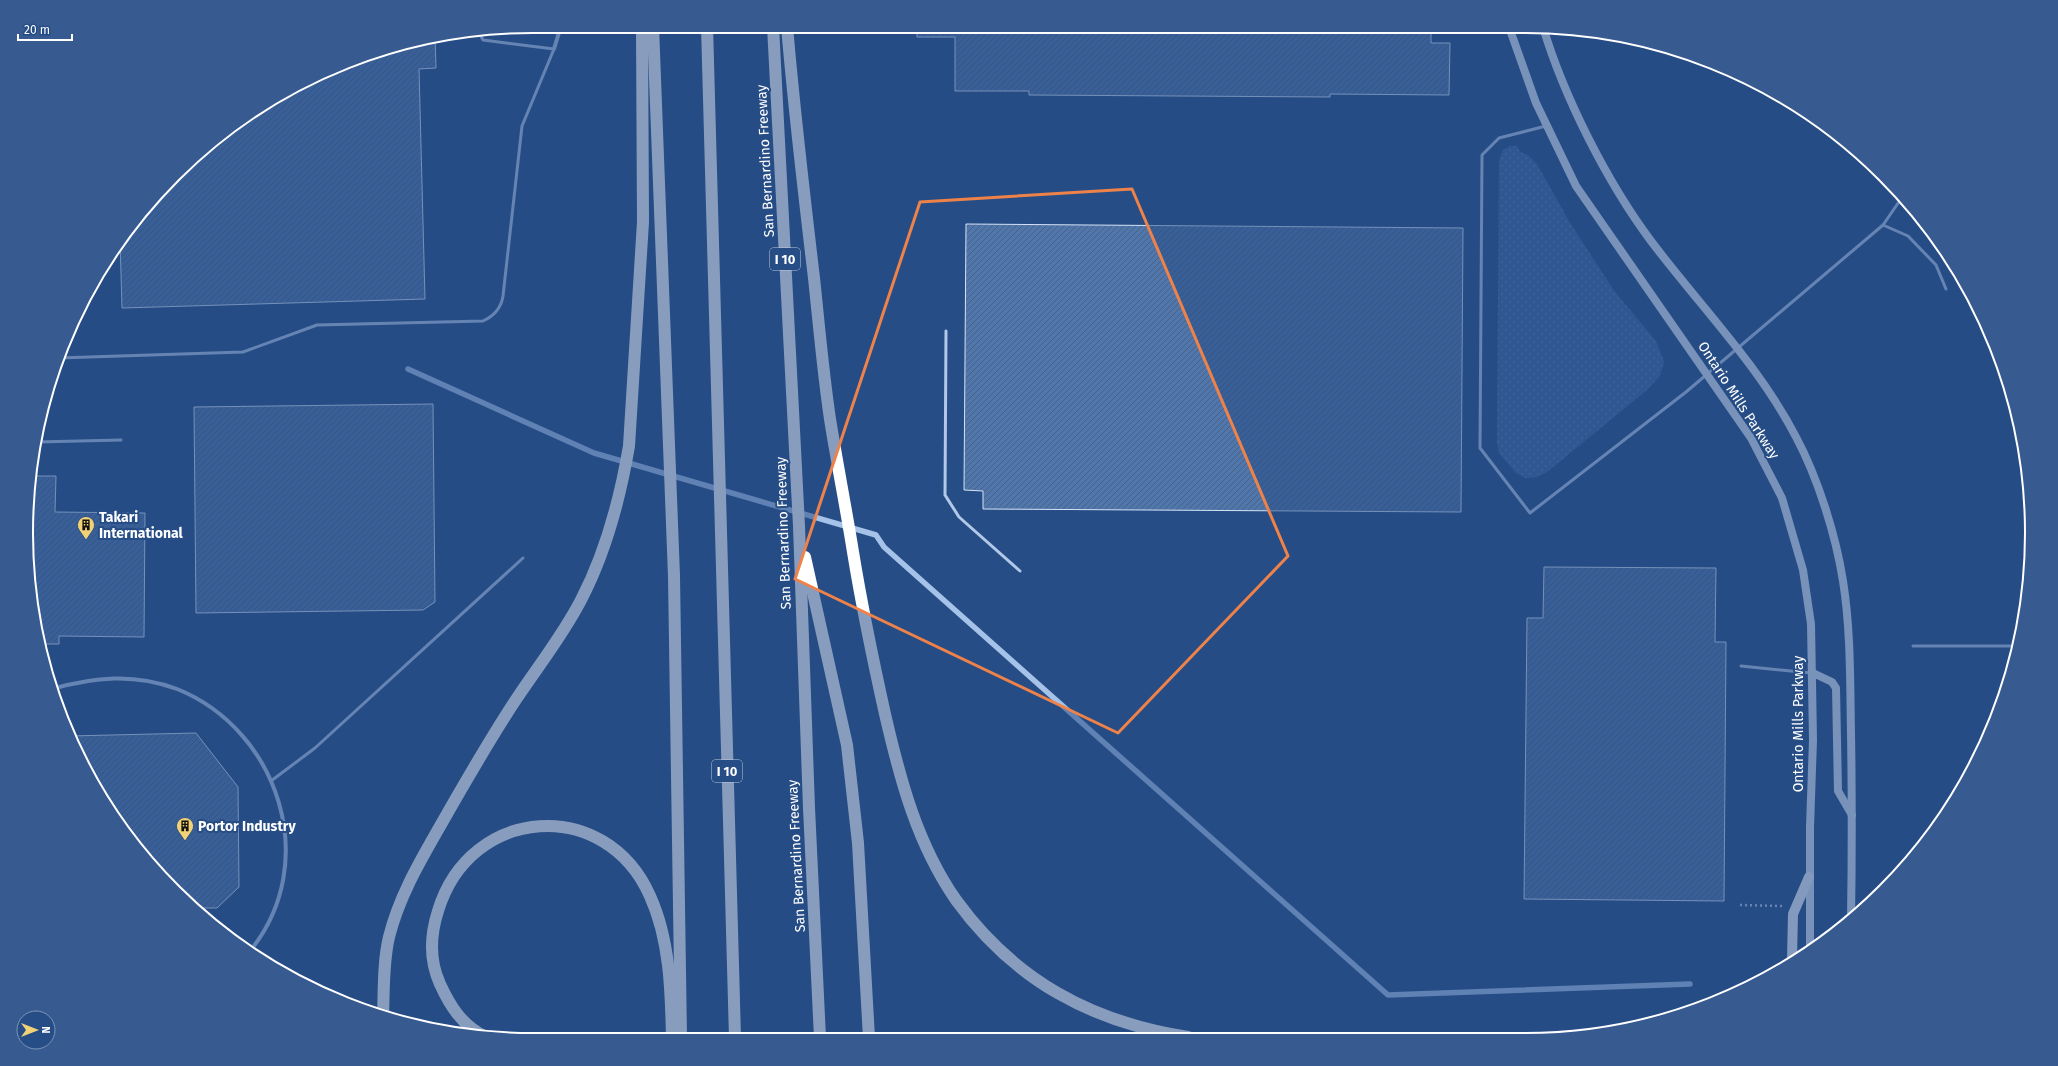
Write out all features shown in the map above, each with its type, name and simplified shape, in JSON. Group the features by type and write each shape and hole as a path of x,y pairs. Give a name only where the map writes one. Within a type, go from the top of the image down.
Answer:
{"highway":[{"path":"384,1010 388,938 401,898 474,767 517,698 560,638 581,599 600,559 624,477 629,446 643,222 642,33"},
{"path":"653,33 671,492 677,716 681,1033"},
{"name":"I 10","path":"707,33 735,1033"},
{"name":"San Bernardino Freeway","path":"773,33 797,492 809,816 820,1033"},
{"path":"788,33 794,106 830,417 872,658 894,754 911,812 931,860 956,900 986,937 1022,968 1052,990 1087,1009 1123,1023 1164,1033"},
{"path":"798,526 847,745 858,843 869,1033"},
{"path":"475,1030 462,1021 453,1008 438,979 431,950 436,918 447,887 454,874 474,852 502,835 530,826 540,826 563,827 594,836 620,854 643,882 658,915 667,959 672,1033"}],"main road":[{"name":"Ontario Mills Parkway","path":"1512,33 1546,126 1576,186 1751,438 1782,498 1803,570 1811,624 1813,673 1809,877 1810,944"},
{"name":"Ontario Mills Parkway","path":"1545,34 1566,91 1603,163 1629,208 1650,240 1738,347 1796,437 1823,502 1843,580 1849,643 1852,815 1851,912"},
{"path":"1813,673 1832,682 1836,688 1838,792 1852,815"},
{"path":"1792,956 1793,914 1809,877"}],"street":[{"path":"554,49 559,33"},
{"path":"58,687 82,680 110,678 140,679 176,689 209,706 236,728 258,754 271,781 283,819 286,841 284,870 279,895 270,920 252,947"}],"lane":[{"path":"65,358 243,352 318,325 483,321 493,316 501,304 503,296 522,126 554,49 483,40 481,36"},
{"path":"1546,126 1499,138 1482,155 1480,448 1530,513 1708,374 1883,225 1899,201"},
{"path":"1883,225 1908,236 1936,265 1946,288"},
{"path":"946,331 945,495 959,518 1020,571"},
{"path":"42,442 121,440"},
{"path":"271,781 315,748 522,558"},
{"path":"1913,646 2012,646"},
{"path":"1741,666 1813,673"}],"path":[{"path":"1740,906 1782,906"}],"highlighted area":[{"path":"1132,189 1288,556 1118,733 795,579 920,202"}],"shaded area":[{"path":"1510,146 1517,146 1520,152 1528,155 1537,164 1570,223 1615,292 1656,341 1664,362 1660,376 1647,390 1547,472 1537,477 1525,478 1516,473 1499,453 1497,442 1499,161 1503,150"}],"building":[{"path":"917,33 1431,33 1431,43 1450,43 1449,95 1330,94 1330,97 1029,95 1029,91 955,91 955,37 917,37"},
{"path":"435,43 436,68 419,69 425,299 122,308 120,250 157,203 179,179 203,157 255,117 312,85 342,71 372,60 404,50"},
{"path":"966,224 1463,228 1461,512 983,509 983,491 964,490"},
{"path":"433,404 435,602 423,610 196,613 194,407"},
{"name":"Takari International","path":"36,476 56,476 55,512 145,513 144,637 59,636 59,644 46,644 37,598 33,533"},
{"path":"1544,567 1716,568 1715,642 1726,642 1724,901 1524,899 1527,618 1543,618"},
{"name":"Portor Industry","path":"196,733 238,787 239,887 217,908 202,908 179,887 157,863 117,811 100,783 77,736"}],"waterway":[{"path":"408,369 594,453 876,535 884,547 1388,995 1690,984"}],"place":[{"name":"Takari International","path":"86,540"},
{"name":"Portor Industry","path":"185,841"}]}
